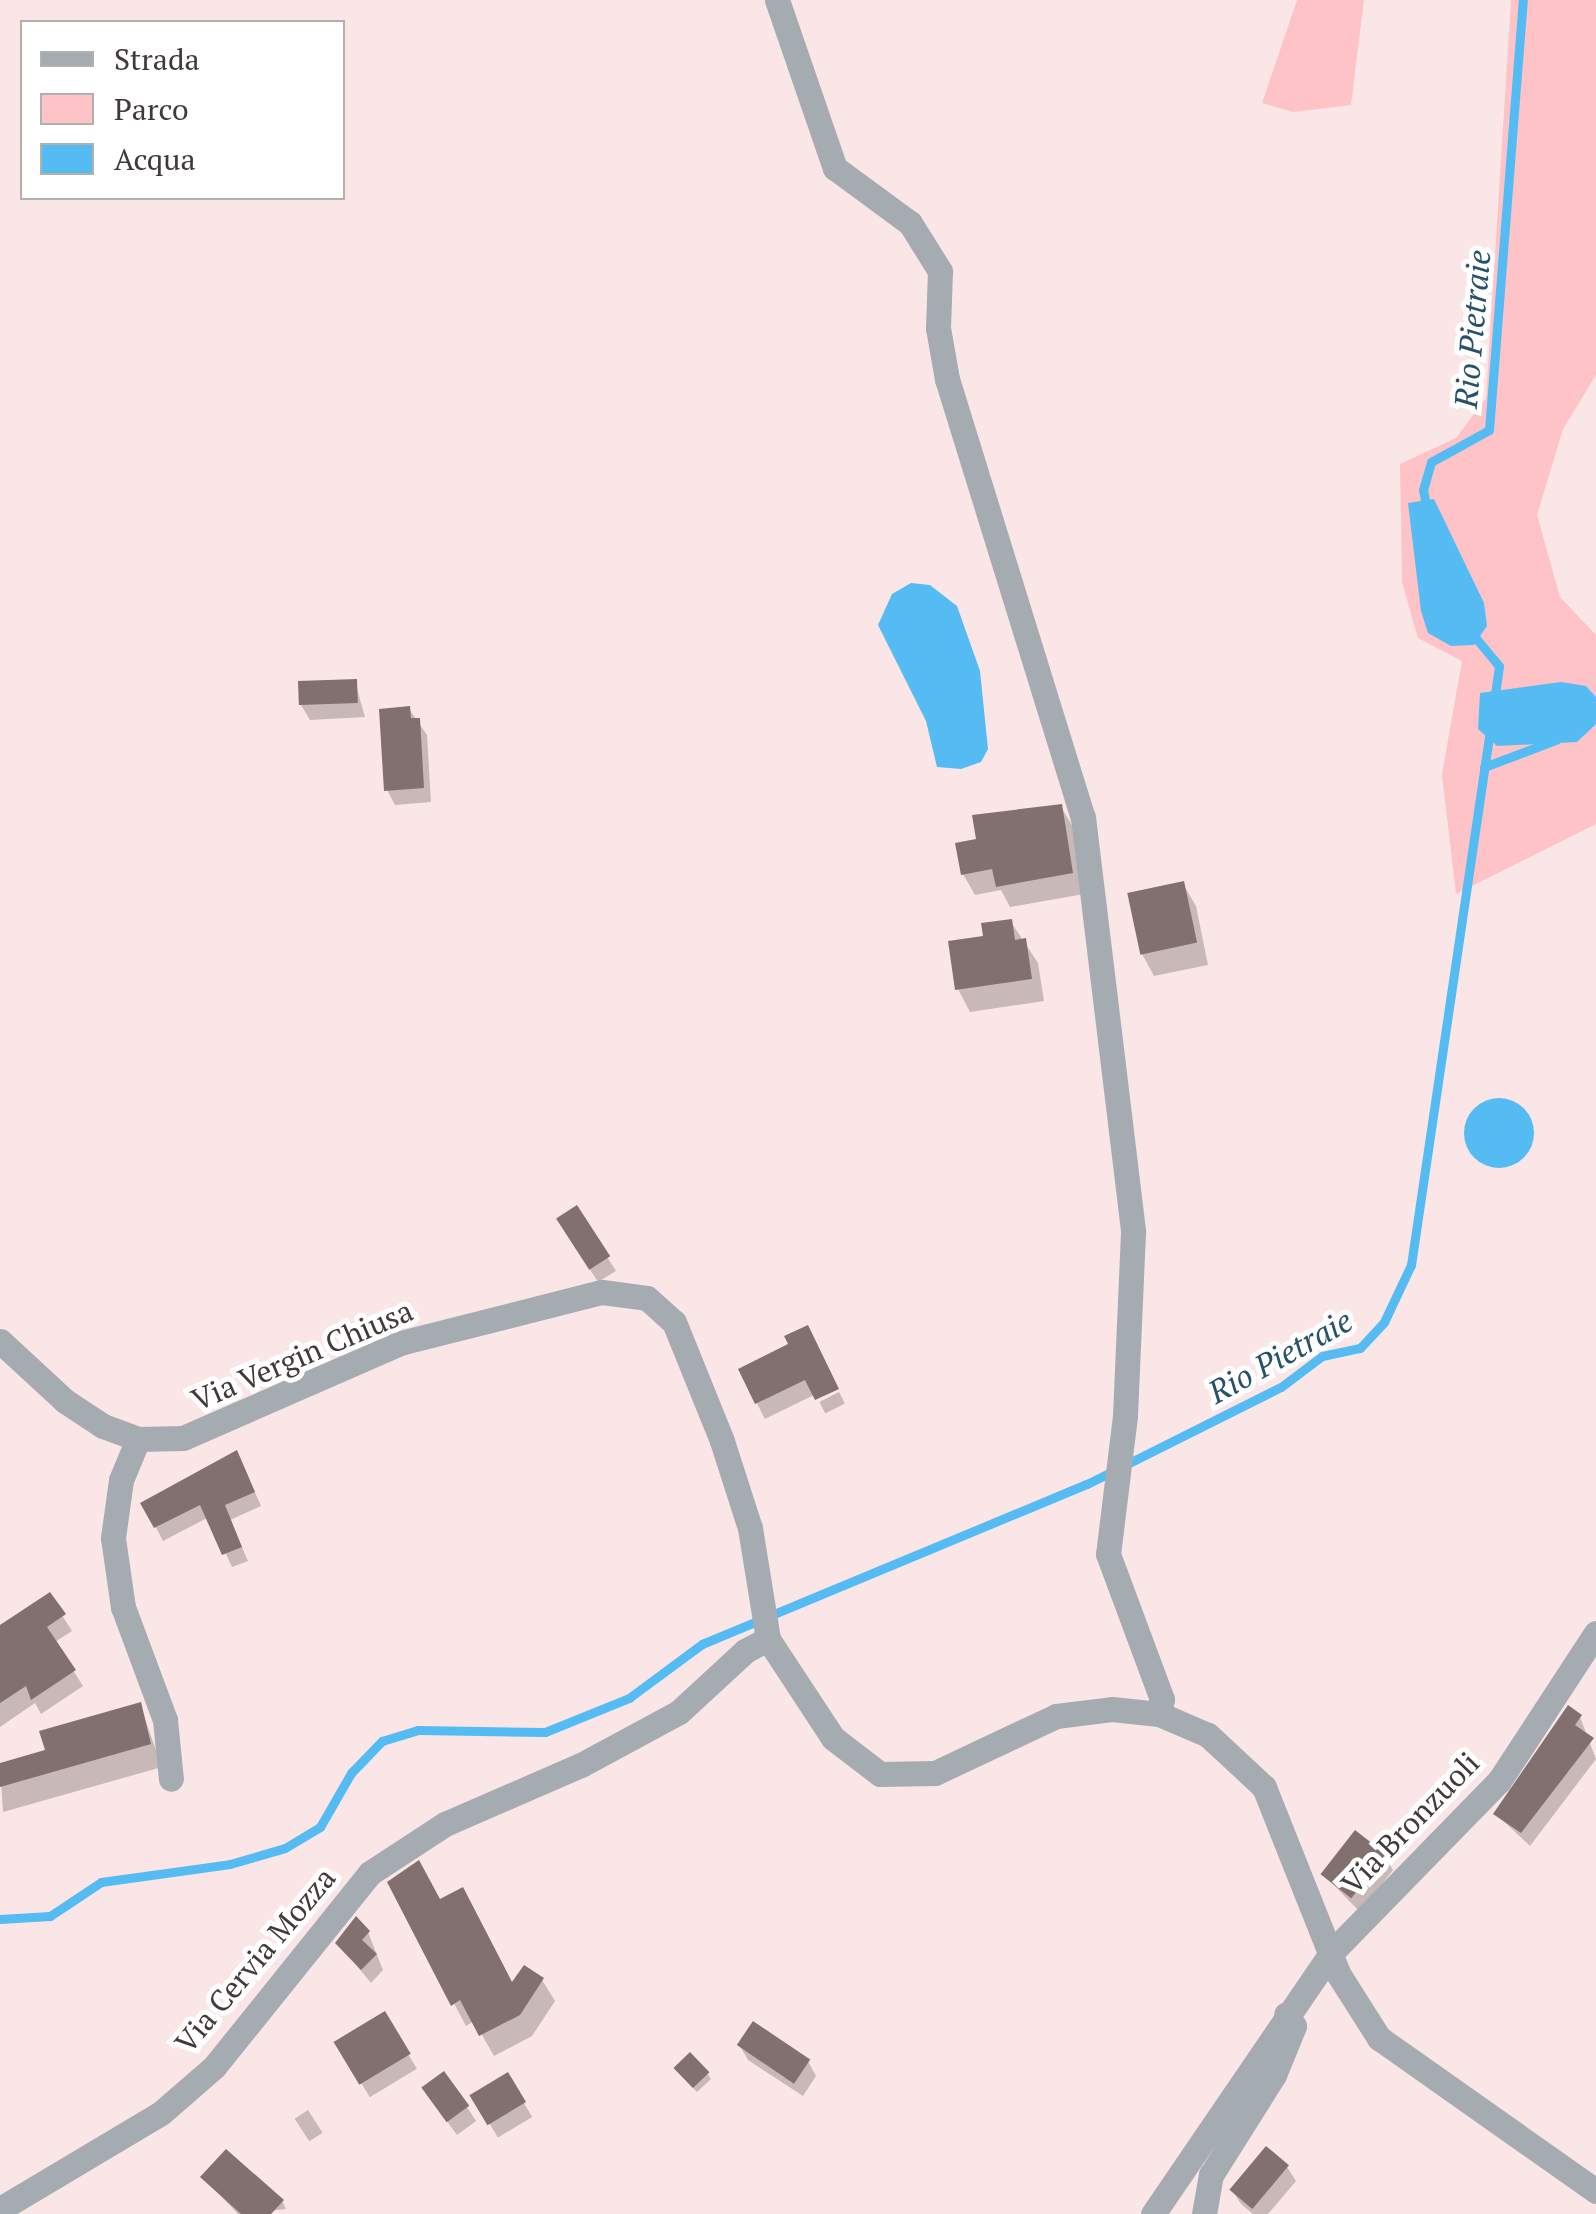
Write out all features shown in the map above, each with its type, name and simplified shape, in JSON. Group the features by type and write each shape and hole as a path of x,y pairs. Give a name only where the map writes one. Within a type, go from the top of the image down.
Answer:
{"street":[{"path":"777,0 835,168 910,224 940,271 938,328 946,379 1082,818 1133,1232 1125,1416 1108,1554 1162,1699 1159,1714"},
{"name":"Via Vergin Chiusa","path":"138,1439 183,1438 214,1429 400,1343 602,1292 647,1298 674,1322 717,1426 750,1528 768,1640 832,1738 880,1774 936,1773 1056,1716 1112,1709 1159,1714 1208,1735 1264,1786 1330,1953 1379,2038 1596,2191"},
{"path":"0,1341 66,1401 138,1439 121,1480 113,1538 124,1607 165,1720 171,1779"},
{"name":"Via Bronzuoli","path":"1153,2214 1330,1953 1499,1781 1596,1633"},
{"name":"Via Cervia Mozza","path":"0,2209 162,2113 214,2067 370,1874 446,1824 582,1765 679,1712 745,1651 768,1640"},
{"path":"1204,2214 1211,2175 1274,2075 1294,2026 1286,2014"}],"green space":[{"path":"1297,0 1364,0 1351,105 1293,112 1262,103"},
{"path":"1511,0 1596,0 1596,375 1563,429 1537,515 1560,597 1596,635 1596,824 1456,894 1442,774 1462,661 1418,638 1402,582 1400,464 1456,438 1486,398"}],"water":[{"path":"1434,499 1484,603 1487,626 1474,645 1451,646 1428,633 1421,611 1408,503"},
{"path":"911,583 930,585 957,606 980,671 988,749 981,762 961,769 937,767 926,721 878,625 892,594"},
{"path":"1561,682 1586,686 1596,697 1596,724 1577,742 1497,746 1478,729 1480,693"},
{"path":"1499,1098 1524,1108 1534,1133 1524,1158 1499,1168 1474,1158 1464,1133 1474,1108"}],"building":[{"path":"357,679 358,703 299,705 298,681"},
{"path":"410,706 411,718 420,718 424,788 384,791 379,709"},
{"path":"1062,804 1073,873 996,887 992,869 961,875 955,843 976,839 972,815"},
{"path":"1184,881 1197,943 1140,955 1127,893"},
{"path":"1012,919 1015,940 1026,938 1032,979 955,990 948,941 983,936 981,923"},
{"path":"577,1205 610,1256 589,1270 556,1219"},
{"path":"808,1325 839,1389 815,1400 805,1380 755,1404 738,1369 788,1344 784,1336"},
{"path":"237,1450 255,1492 225,1505 242,1547 222,1555 200,1505 154,1528 140,1503"},
{"path":"50,1592 66,1614 47,1627 76,1670 31,1700 26,1686 0,1703 0,1625"},
{"path":"141,1702 151,1744 0,1787 0,1763 45,1750 39,1731"},
{"path":"1568,1705 1582,1715 1575,1725 1594,1738 1521,1833 1493,1814"},
{"path":"1355,1830 1386,1854 1351,1898 1321,1874"},
{"path":"419,1860 440,1899 463,1887 512,1982 524,1965 544,1978 520,2015 479,2036 460,2000 451,2006 387,1882"},
{"path":"356,1916 370,1931 362,1940 377,1954 361,1970 335,1943"},
{"path":"385,2011 411,2054 359,2085 334,2042"},
{"path":"753,2021 810,2060 794,2084 737,2045"},
{"path":"690,2052 709,2072 693,2088 673,2068"},
{"path":"444,2071 469,2106 447,2122 421,2087"},
{"path":"508,2072 526,2102 487,2125 469,2095"},
{"path":"1266,2146 1289,2165 1252,2209 1229,2190"},
{"path":"226,2149 284,2200 271,2214 241,2214 200,2177"}],"waterway":[{"name":"Rio Pietraie","path":"1427,510 1423,490 1431,462 1489,430 1523,0"},
{"name":"Rio Pietraie","path":"1470,631 1499,666 1494,700"},
{"name":"Rio Pietraie","path":"0,1919 50,1916 101,1882 230,1864 285,1848 320,1827 351,1773 382,1741 418,1730 545,1732 629,1698 702,1644 1087,1484 1281,1387 1322,1356 1360,1348 1384,1322 1411,1265 1490,730"},
{"path":"1484,767 1556,740"}]}
